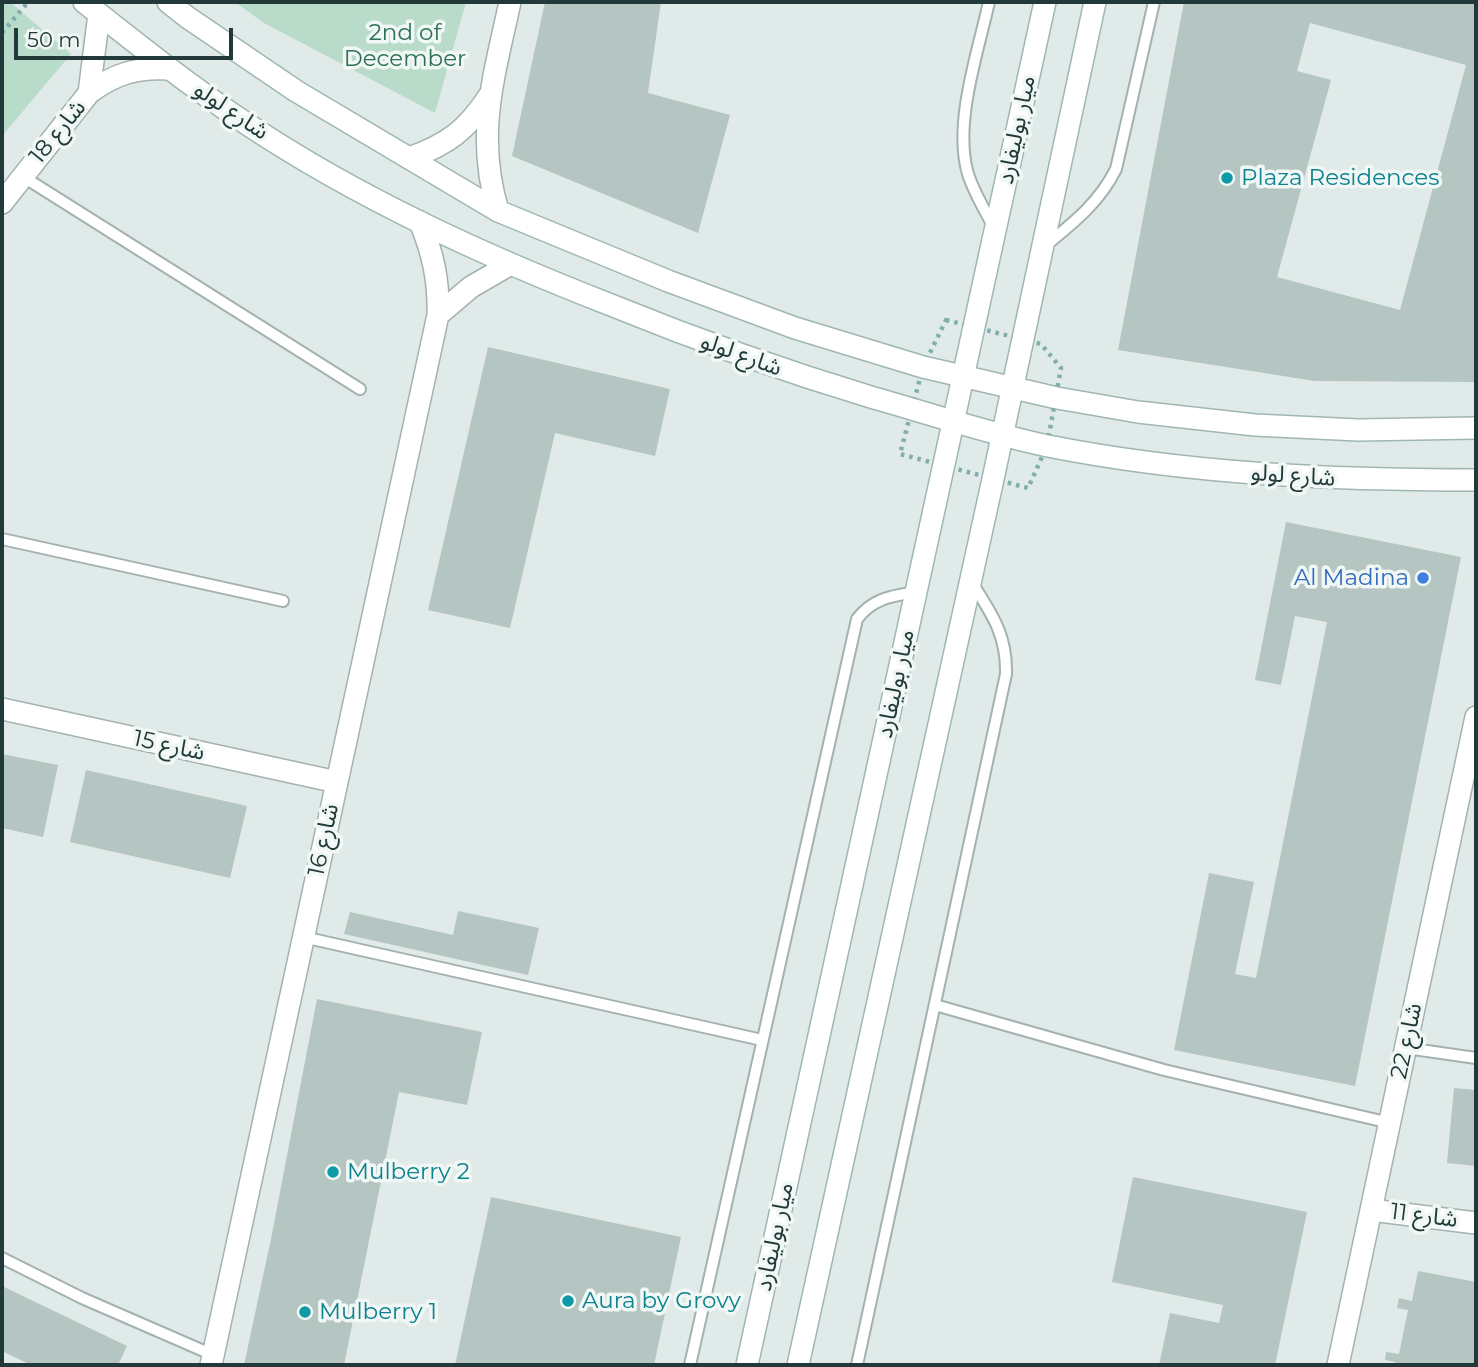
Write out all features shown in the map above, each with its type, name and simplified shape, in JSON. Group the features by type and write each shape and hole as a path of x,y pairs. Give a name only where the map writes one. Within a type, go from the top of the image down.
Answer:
{"street":[{"name":"شارع لولو","path":"169,2 296,91 498,211 668,281 795,327 923,367 1057,398 1138,412 1255,425 1358,430 1476,428"},
{"path":"498,211 486,154 486,124 510,2"},
{"name":"ميار بوليفارد","path":"747,1365 1045,2"},
{"path":"798,1365 1095,2"},
{"name":"شارع لولو","path":"91,8 169,69 261,133 333,176 420,222 509,265 791,373 1047,446 1139,461 1251,473 1363,480 1476,480"},
{"name":"شارع 18","path":"89,93 91,8"},
{"name":"شارع 18","path":"2,203 89,93 118,75 135,70 169,69"},
{"path":"409,158 434,149 457,135 491,95"},
{"name":"شارع 16","path":"212,1360 438,316 436,267 420,222"},
{"path":"438,316 471,288 509,265"},
{"name":"شارع 15","path":"2,709 337,782"},
{"name":"شارع 22","path":"1338,1365 1476,717"},
{"name":"شارع 11","path":"1371,1210 1476,1223"}],"lane":[{"path":"989,2 965,113 963,149 968,173 996,230"},
{"path":"1042,248 1094,205 1107,188 1116,169 1154,2"},
{"path":"22,176 360,389"},
{"path":"2,539 283,601"},
{"path":"857,1365 1006,674 1007,657 998,624 970,579"},
{"path":"690,1365 858,619 866,608 877,600 916,592"},
{"path":"303,937 762,1040"},
{"path":"935,1005 1164,1070 1390,1123"},
{"path":"1406,1048 1476,1058"},
{"path":"2,1258 212,1360"}],"path":[{"path":"2,33 28,2"}],"green space":[{"path":"2,2 10,2 71,54 2,136"},
{"name":"2nd of December","path":"235,2 466,2 435,113 264,23"}],"building":[{"path":"545,2 661,2 648,93 730,115 698,233 512,156"},
{"name":"Plaza Residences","path":"1184,2 1476,2 1476,382 1315,381 1118,350","holes":["1310,23 1466,65 1400,310 1277,277 1331,80 1297,71"]},
{"path":"488,347 670,389 655,456 555,433 510,628 428,610"},
{"path":"1286,522 1461,557 1355,1086 1174,1050 1209,873 1254,882 1235,974 1256,978 1327,622 1295,616 1281,685 1255,680"},
{"path":"2,754 58,765 43,837 2,828"},
{"path":"86,770 247,806 230,878 70,842"},
{"path":"458,911 539,928 528,975 344,934 350,912 453,935"},
{"name":"Mulberry 2","path":"317,999 482,1032 467,1105 399,1092 344,1365 244,1365 271,1239"},
{"path":"1454,1088 1476,1090 1476,1166 1447,1163"},
{"path":"1133,1177 1307,1212 1275,1365 1159,1365 1170,1313 1219,1323 1223,1305 1112,1282"},
{"name":"Aura by Grovy","path":"491,1197 681,1237 654,1365 455,1365"},
{"path":"1418,1271 1476,1282 1476,1365 1395,1365 1395,1362 1385,1360 1386,1352 1399,1354 1408,1310 1397,1308 1399,1298 1412,1301"},
{"path":"2,1286 127,1346 118,1365 31,1365 2,1351"}],"place":[{"name":"Plaza Residences","path":"1227,178"},
{"name":"Al Madina","path":"1423,578"},
{"name":"Mulberry 2","path":"333,1172"},
{"name":"Aura by Grovy","path":"568,1301"},
{"name":"Mulberry 1","path":"305,1312"}]}
